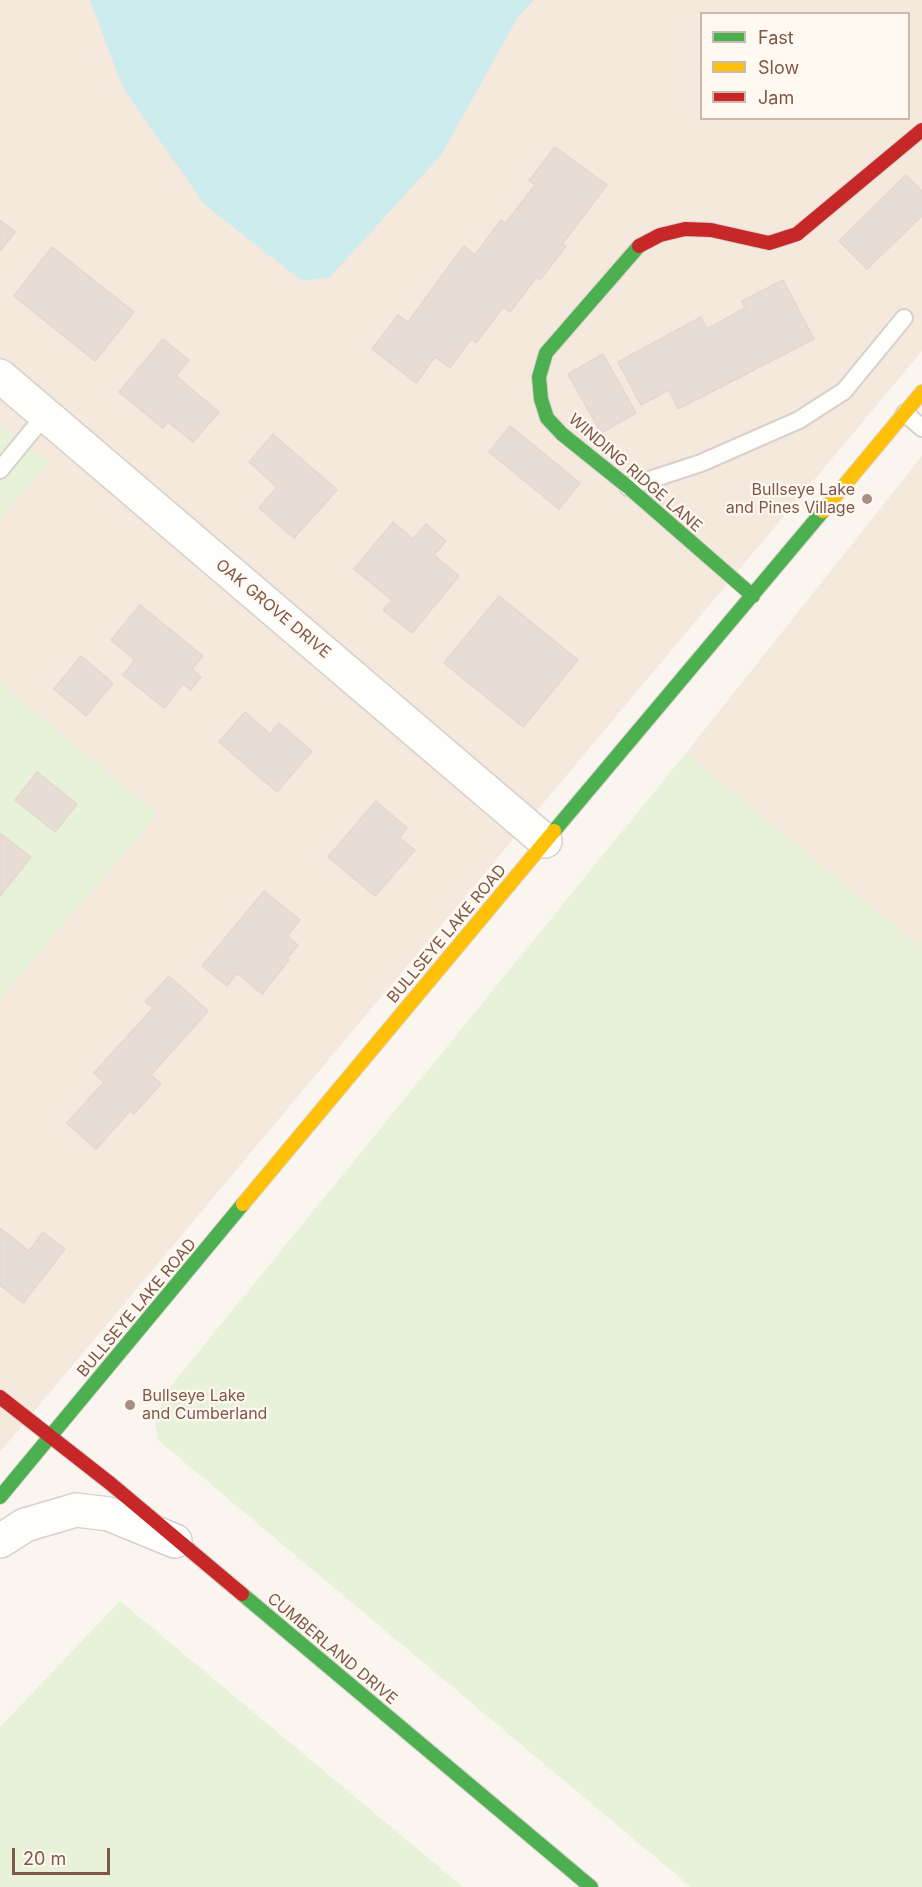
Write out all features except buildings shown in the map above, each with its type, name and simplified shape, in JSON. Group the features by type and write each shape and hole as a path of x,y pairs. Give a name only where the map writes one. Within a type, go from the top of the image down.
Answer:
{"street":[{"name":"WINDING RIDGE LANE","path":"753,596 628,487 562,434 547,418 541,399 539,377 546,353 639,246 660,235 685,229 711,230 769,243 796,234 922,130"},
{"name":"OAK GROVE DRIVE","path":"0,376 545,841"},
{"name":"BULLSEYE LAKE ROAD","path":"0,1497 545,841 922,392"},
{"name":"CUMBERLAND DRIVE","path":"0,1397 180,1543 591,1887"},
{"path":"0,1541 25,1525 76,1510 109,1514 180,1543"}],"lane":[{"path":"628,487 701,464 799,420 844,391 904,318"},
{"path":"905,413 922,428"},
{"path":"0,470 45,415"}],"shaded area":[{"path":"0,0 922,0 922,351 0,1452 0,999 158,814 0,683 0,519 49,462 0,424"},
{"path":"922,456 922,948 686,753"}],"green space":[{"path":"0,424 49,462 0,519"},
{"path":"0,683 158,814 0,999"},
{"path":"686,753 922,948 922,1887 691,1887 158,1440 155,1424 166,1392"},
{"path":"120,1601 463,1887 0,1887 0,1727"}],"water":[{"path":"90,0 534,0 518,17 441,155 330,277 302,281 205,205 123,88"}],"traffic: fast":[{"path":"639,246 546,353 539,377 541,399 547,418 562,434 628,487 753,596"},
{"path":"554,831 823,511"},
{"path":"0,1497 243,1204"},
{"path":"242,1594 591,1887"}],"traffic: slow":[{"path":"823,511 922,392"},
{"path":"243,1204 554,831"}],"traffic: jam":[{"path":"639,246 660,235 685,229 711,230 769,243 797,234 922,130"},
{"path":"0,1397 111,1484 242,1594"}],"place":[{"name":"Bullseye Lake and Pines Village","path":"867,499"},
{"name":"Bullseye Lake and Cumberland","path":"130,1405"}]}
